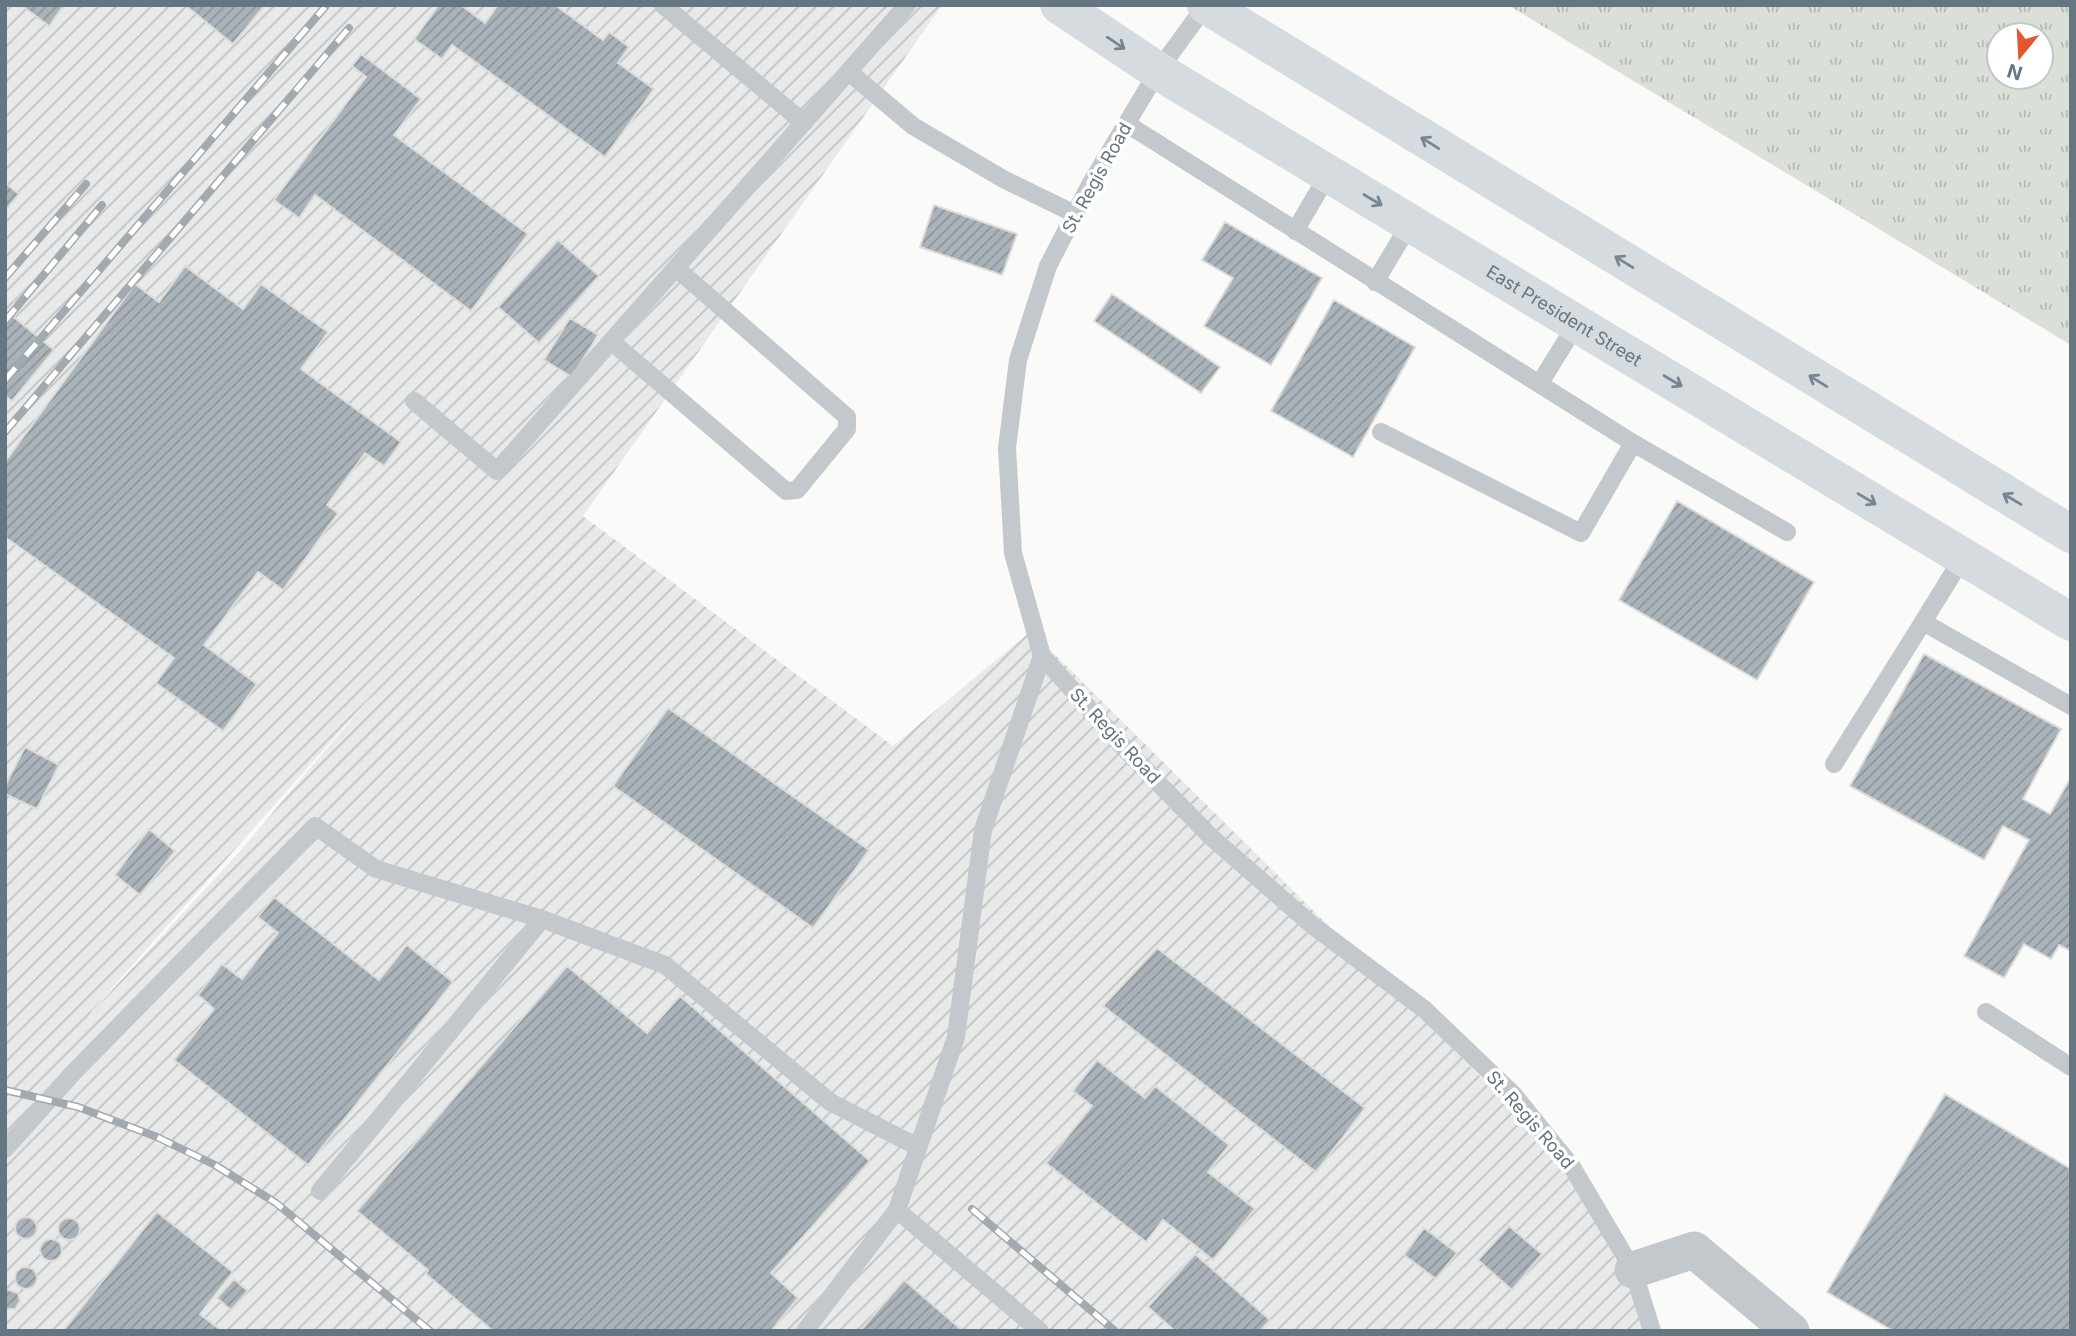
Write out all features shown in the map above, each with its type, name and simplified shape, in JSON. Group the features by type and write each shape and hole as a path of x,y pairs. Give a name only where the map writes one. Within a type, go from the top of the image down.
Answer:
{"main road":[{"name":"East President Street","path":"1059,5 1158,71 2071,622"},
{"path":"1206,5 2071,534"}],"street":[{"path":"1633,1270 1694,1250 1791,1331"}],"lane":[{"path":"663,5 804,123"},
{"path":"414,401 497,471 907,5"},
{"name":"St. Regis Road","path":"1206,5 1158,71 1075,214 1048,266 1018,360 1007,448 1013,553 1042,656 1126,750 1211,837 1312,925 1424,1009 1513,1094 1573,1167 1633,1270 1651,1331"},
{"path":"849,72 913,126 1005,180 1075,214"},
{"path":"1127,124 1633,443 1787,532"},
{"path":"1295,231 1329,173"},
{"path":"1375,282 1411,222"},
{"path":"612,342 786,491 797,490 847,429 847,417 676,268"},
{"path":"1540,383 1577,323"},
{"path":"1381,432 1581,533 1633,443"},
{"path":"1834,764 1963,557"},
{"path":"1923,622 2071,706"},
{"path":"805,1331 897,1210 956,1037 983,830 1042,656"},
{"path":"5,1149 72,1074 315,826 376,869 542,919 665,965 830,1102 919,1147"},
{"path":"320,1191 542,919"},
{"path":"1986,1012 2071,1067"},
{"path":"897,1210 1040,1331"}],"shaded area":[{"path":"5,5 942,5 583,516 893,746 1031,631 1572,1167 1649,1331 5,1331","holes":["379,687 241,850 90,1014"]}],"green space":[{"path":"1508,5 2071,5 2071,345"}],"building":[{"path":"21,5 64,5 49,26"},
{"path":"185,5 265,5 233,44"},
{"path":"439,5 461,5 485,23 498,5 555,5 603,40 609,32 629,47 618,63 654,89 605,157 452,45 442,59 414,39"},
{"path":"361,54 421,99 394,135 528,234 471,311 315,195 299,218 274,200 366,77 352,66"},
{"path":"5,183 19,194 5,211"},
{"path":"934,205 1017,234 1002,275 920,247"},
{"path":"1225,222 1322,278 1271,365 1204,326 1233,278 1202,260"},
{"path":"558,240 599,276 539,343 498,307"},
{"path":"185,266 243,309 261,284 328,332 301,369 401,442 384,466 365,453 327,505 338,513 283,590 258,572 204,645 257,684 223,731 156,683 174,658 5,537 5,462 135,284 159,302"},
{"path":"1112,294 1220,367 1201,393 1094,321"},
{"path":"1334,300 1415,347 1353,457 1271,411"},
{"path":"5,310 54,350 12,401 5,396"},
{"path":"570,318 598,335 572,377 544,360"},
{"path":"1677,501 1814,582 1757,680 1619,600"},
{"path":"1924,654 2061,729 2023,799 2050,814 2071,777 2071,951 2059,945 2051,959 2024,944 2004,978 1964,956 2029,840 2003,826 1984,860 1850,786"},
{"path":"668,708 869,850 813,928 613,786"},
{"path":"25,747 59,765 37,809 5,794 5,786"},
{"path":"149,829 175,851 140,895 115,875"},
{"path":"274,897 379,980 407,945 453,982 308,1165 174,1060 214,1009 198,995 222,964 242,979 278,933 258,917"},
{"path":"1157,948 1365,1108 1316,1172 1103,1006"},
{"path":"567,966 647,1033 680,996 870,1161 771,1273 798,1298 771,1331 493,1331 426,1274 428,1270 357,1211"},
{"path":"1097,1060 1145,1098 1155,1086 1229,1145 1208,1172 1255,1209 1213,1260 1163,1220 1146,1242 1046,1163 1092,1106 1073,1091"},
{"path":"1945,1094 2071,1169 2071,1331 1893,1331 1827,1292"},
{"path":"157,1212 233,1272 200,1314 222,1331 63,1331"},
{"path":"26,1217 34,1220 37,1228 34,1236 26,1239 18,1236 15,1228 18,1220"},
{"path":"69,1218 77,1221 80,1229 77,1237 69,1240 61,1237 58,1229 61,1221"},
{"path":"1509,1226 1542,1254 1512,1290 1478,1260"},
{"path":"1424,1228 1457,1253 1436,1279 1404,1255"},
{"path":"51,1239 59,1242 62,1250 59,1258 51,1261 43,1258 40,1250 43,1242"},
{"path":"1195,1254 1270,1320 1260,1331 1175,1331 1148,1307"},
{"path":"26,1267 34,1270 37,1278 34,1286 26,1289 18,1286 15,1278 18,1270"},
{"path":"234,1279 248,1291 231,1310 217,1298"},
{"path":"904,1280 963,1331 860,1331"},
{"path":"5,1289 18,1293 20,1301 15,1309 5,1309"}],"railway":[{"path":"5,380 325,7"},
{"path":"5,432 349,28"},
{"path":"5,278 86,184"},
{"path":"5,321 102,205"},
{"path":"5,1090 78,1107 157,1137 215,1165 276,1203 430,1331"},
{"path":"972,1209 1115,1331"}]}
